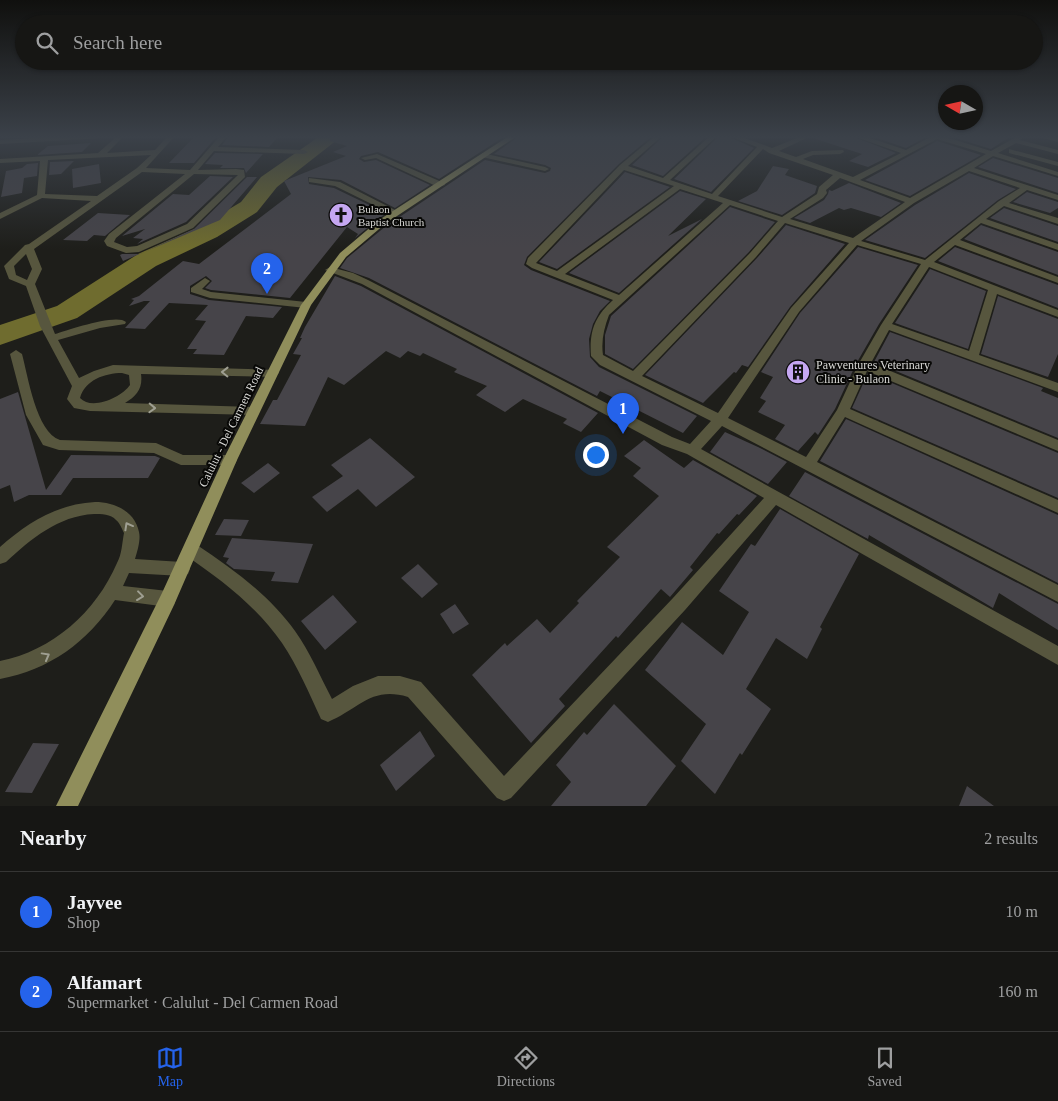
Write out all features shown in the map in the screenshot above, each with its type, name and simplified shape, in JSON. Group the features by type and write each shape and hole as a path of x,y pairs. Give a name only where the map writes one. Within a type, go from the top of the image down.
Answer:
{"main road":[{"name":"Calulut - Del Carmen Road","path":"67,806 168,599 230,460 306,305 330,270 363,236 458,174"}],"street":[{"path":"41,196 43,174"},
{"path":"30,284 13,279 10,276 9,266 28,247 135,174"},
{"path":"190,174 112,236 109,241 110,244 126,250 139,249 190,226 242,174"},
{"path":"416,174 441,185"},
{"path":"616,174 531,260 531,264 620,299"},
{"path":"645,174 783,220 928,263 1058,314"},
{"path":"666,180 673,174"},
{"path":"713,197 735,174"},
{"path":"834,174 911,200"},
{"path":"854,180 866,174"},
{"path":"692,450 720,420 795,310 855,242 911,200 958,174"},
{"path":"985,174 1058,198"},
{"path":"635,376 766,241 783,220 820,196 823,192 822,189 838,175"},
{"path":"312,180 337,184 397,213"},
{"path":"558,275 680,186"},
{"path":"808,465 843,411 886,325 928,263 980,220 1026,187"},
{"path":"0,216 41,196 99,199"},
{"path":"729,202 604,314 600,323 596,348 597,356 604,362 635,376 1058,594"},
{"path":"1002,203 1058,221"},
{"path":"980,220 1058,247"},
{"path":"954,241 1058,280"},
{"path":"28,247 37,269 30,284 43,321 78,387"},
{"path":"330,270 350,275 365,282 667,441 692,450 1058,656"},
{"path":"205,281 195,290 210,295 306,305"},
{"path":"973,356 994,289"},
{"path":"52,338 99,325 121,322"},
{"path":"886,325 1058,388"},
{"path":"16,354 32,415 48,441 59,445 156,448 181,460 230,460"},
{"path":"864,366 1058,446"},
{"path":"253,412 83,408 76,405 73,400 74,393 85,381 103,372 122,369 273,373"},
{"path":"103,407 114,403 132,391 137,378 135,373 130,370"},
{"path":"843,411 1058,507"},
{"path":"191,550 241,587 268,612 289,638 328,712 376,684 397,682 414,688 504,791 679,604 775,496"},
{"path":"0,557 21,538 44,522 73,511 103,508 121,515 132,534 125,566 111,592 81,628 56,650 34,662 0,670"},
{"path":"125,566 182,569"},
{"path":"111,592 168,599"}],"building":[{"path":"5,174 37,174 37,176 24,178 22,193 1,197"},
{"path":"72,174 100,174 101,183 73,188"},
{"path":"302,174 405,174 430,185 395,208 341,180 308,177 309,184 334,188 386,213 355,238 358,234 347,227 290,298 211,290 205,288 212,281 206,276 190,286 190,294 209,300 282,307 273,318 246,316 224,355 193,354 197,349 187,349 206,321 195,320 208,305 169,303 145,329 125,328 150,301 129,306 134,300 131,299 139,296 183,261 199,264 291,194 284,181"},
{"path":"427,174 447,174 439,179"},
{"path":"465,174 609,174 527,257 524,265 531,270 610,301 600,311 593,324 589,339 590,357 599,367 697,416 683,433 600,391 597,396 369,278 340,268 347,258 386,226"},
{"path":"623,174 630,174 670,187 557,269 539,262"},
{"path":"680,174 729,174 711,192 674,179"},
{"path":"768,174 786,174 785,175 817,186 815,193 782,215 738,201 757,191"},
{"path":"877,174 949,174 910,196 865,180"},
{"path":"968,174 1016,189 998,200 925,258 865,240 915,205"},
{"path":"998,174 1044,174 1058,178 1058,193"},
{"path":"210,176 233,177 186,222 137,244 143,239 133,238 145,229 122,236 173,194 189,195"},
{"path":"247,177 257,177 220,220 145,252 194,229"},
{"path":"849,183 901,203 881,217 851,208 844,210 839,208 810,223 794,218 824,200 829,190 832,191"},
{"path":"680,191 706,199 668,236 702,219 619,293 569,273"},
{"path":"1027,192 1058,202 1058,208 1050,213 1013,202"},
{"path":"730,207 775,222 749,252 633,369 605,354 605,335 611,316"},
{"path":"1004,208 1058,226 1058,242 990,218"},
{"path":"98,213 130,215 105,236 94,235 87,241 63,240"},
{"path":"786,225 845,244 790,307 748,367 742,365 736,373 734,372 703,403 645,375 757,258"},
{"path":"981,225 1058,252 1058,275 964,239"},
{"path":"858,247 918,265 879,324 856,364 835,409 818,435 815,432 798,451 775,439 785,425 758,412 766,401 760,398 773,377 761,372 800,313"},
{"path":"955,247 1058,285 1058,308 938,261"},
{"path":"122,254 140,254 123,261 120,255"},
{"path":"930,269 986,291 968,349 895,323"},
{"path":"335,276 361,286 598,413 581,432 563,423 567,419 523,399 505,412 476,395 487,386 454,372 457,369 423,353 420,356 408,351 400,358 386,351 344,385 328,377 305,426 260,424 273,400 277,400 301,355 293,354 302,338 300,338 305,327"},
{"path":"998,296 1058,319 1058,354 1048,377 981,354"},
{"path":"890,332 1043,388 1041,391 1058,398 1058,438 874,362"},
{"path":"868,373 1058,453 1058,498 852,408"},
{"path":"18,392 46,490 71,455 155,456 160,458 148,478 73,478 61,495 29,495 14,502 10,485 0,489 0,399"},
{"path":"846,419 1058,515 1058,583 820,461"},
{"path":"725,432 787,462 768,484 710,452"},
{"path":"370,438 415,477 376,507 358,489 327,512 312,497 343,476 331,465"},
{"path":"644,440 684,468 693,460 757,496 719,534 717,533 690,567 693,570 670,597 661,589 618,638 616,636 559,699 565,706 531,743 472,675 505,643 507,646 537,619 550,633 579,603 577,601 620,557 607,547 659,496 633,476 641,468 624,456"},
{"path":"268,463 280,473 254,493 241,483"},
{"path":"805,472 1058,604 1058,630 999,593 993,608 869,535 868,539 789,496"},
{"path":"780,509 859,554 820,627 822,629 807,659 776,638 746,689 771,709 742,755 740,753 715,794 681,761 706,724 645,670 682,622 723,655 749,612 719,591 751,544 755,546"},
{"path":"224,519 249,520 241,536 215,535"},
{"path":"232,538 313,544 298,583 271,581 275,572 234,569 226,563 229,558 223,557"},
{"path":"418,564 438,584 422,598 401,578"},
{"path":"333,595 357,622 325,650 301,621"},
{"path":"455,604 469,624 453,634 440,614"},
{"path":"614,704 676,766 646,806 551,806 571,782 556,765 584,732 587,735"},
{"path":"420,731 435,756 396,791 380,765"},
{"path":"33,743 59,744 32,793 5,792"},
{"path":"967,786 994,806 959,806"}],"waterway":[{"path":"0,335 67,312 147,260 208,232 249,207 269,182 280,174"}],"place":[{"name":"Bulaon Baptist Church","path":"341,215"},
{"name":"Alfamart","path":"267,294"},
{"name":"Pawventures Veterinary Clinic - Bulaon","path":"798,372"},
{"name":"Jayvee","path":"623,434"}]}
